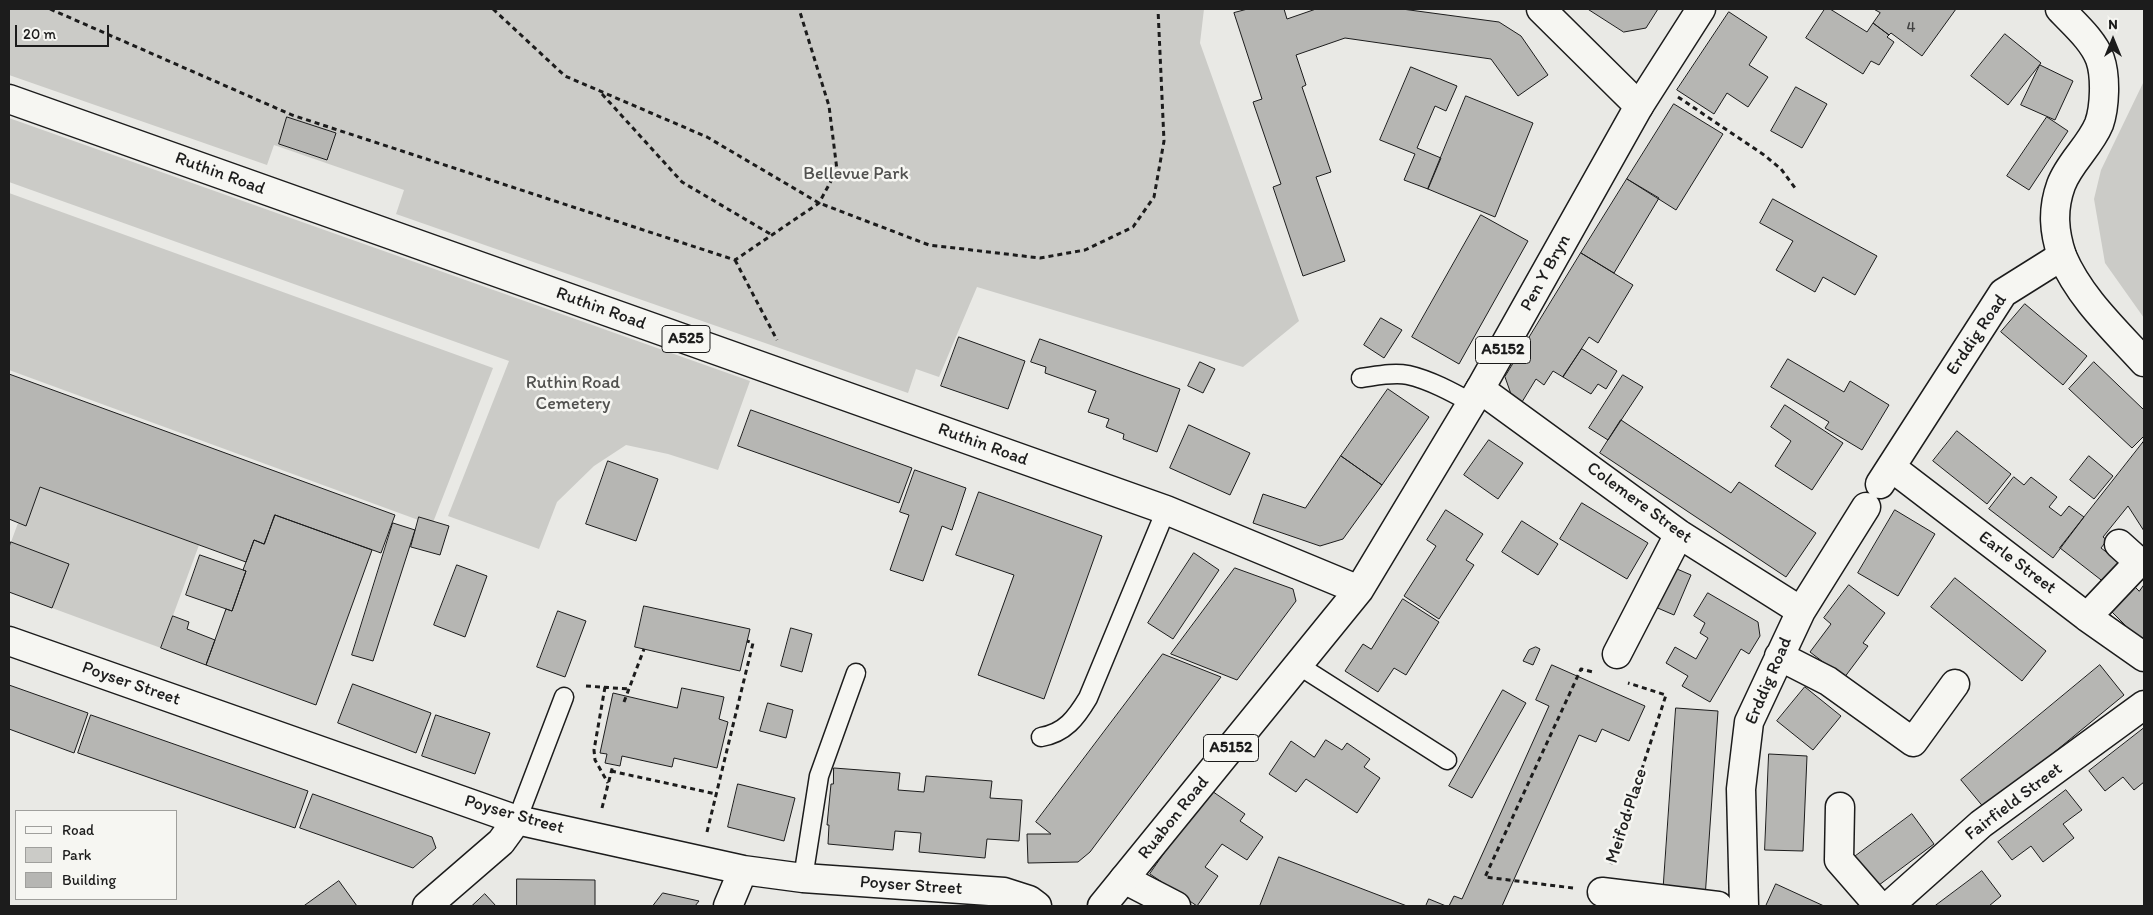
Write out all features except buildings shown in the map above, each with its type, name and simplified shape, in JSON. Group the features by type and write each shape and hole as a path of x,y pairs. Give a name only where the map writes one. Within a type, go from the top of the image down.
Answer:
{"street":[{"path":"1541,9 1645,97"},
{"name":"Pen Y Bryn","path":"1359,590 1476,396 1645,97 1701,9"},
{"path":"2060,9 2085,35 2100,59 2105,86 2099,123 2061,184 2055,206 2055,235 2071,277 2085,297 2144,362"},
{"name":"Ruthin Road","path":"9,99 1166,510 1359,590"},
{"name":"Erddig Road","path":"1744,906 1741,789 1749,722 1779,656 1801,612 1879,486 2003,293 2062,256"},
{"name":"Colemere Street","path":"1476,396 1679,534 1801,612"},
{"name":"Earle Street","path":"1879,486 2088,617 2144,658"},
{"path":"1618,667 1679,534"},
{"path":"2088,617 2138,562 2119,544"},
{"name":"Ruabon Road","path":"1102,906 1359,590"},
{"name":"Poyser Street","path":"9,641 517,820 743,870 803,878 1004,892 1029,900 1037,906"},
{"path":"1779,656 1828,680 1913,742 1955,684"},
{"name":"Fairfield Street","path":"1889,906 1981,824 2144,705"},
{"path":"1840,807 1839,860 1879,906"},
{"path":"427,906 501,842 517,820"},
{"path":"728,906 743,870"},
{"path":"1124,879 1176,906"},
{"path":"1602,892 1718,906"}],"lane":[{"path":"1361,378 1391,374 1407,375 1446,389 1476,396"},
{"path":"1042,737 1055,734 1068,726 1088,698 1166,510"},
{"path":"1298,665 1447,760"},
{"path":"803,878 819,776 856,673"},
{"path":"517,820 564,697"}],"path":[{"path":"50,9 292,115 735,260 782,349 794,377"},
{"path":"493,9 565,76 707,138 819,203 929,245 1040,258 1085,250 1132,227 1154,197 1164,141 1158,9"},
{"path":"735,260 819,203 838,170 829,106 799,9"},
{"path":"600,91 682,182 772,235"},
{"path":"1645,97 1673,94 1764,155 1782,169 1795,188"},
{"path":"700,861 753,643 747,641"},
{"path":"624,702 644,649"},
{"path":"1602,892 1484,877 1581,669 1600,674 1618,667"},
{"name":"Meifod Place","path":"1602,892 1666,695 1618,667"},
{"path":"564,697 570,690 583,686 629,689"},
{"path":"605,687 594,750 595,760 608,783"},
{"path":"595,837 613,765"},
{"path":"611,771 716,794"}],"green space":[{"name":"Bellevue Park","path":"9,9 1204,9 1200,43 1299,321 1243,367 977,287 939,377 916,369 908,393 396,214 404,190 274,145 267,165 9,75"},
{"path":"2144,81 2144,318 2105,263 2094,199 2101,170"},
{"name":"Ruthin Road Cemetery","path":"9,118 750,381 718,470 668,454 626,445 594,466 557,502 539,549 448,516 509,361 9,182"},
{"path":"9,193 493,368 432,525 9,370"},
{"path":"40,487 199,545 161,648 52,608 68,564 11,542 18,523 26,525"}]}
